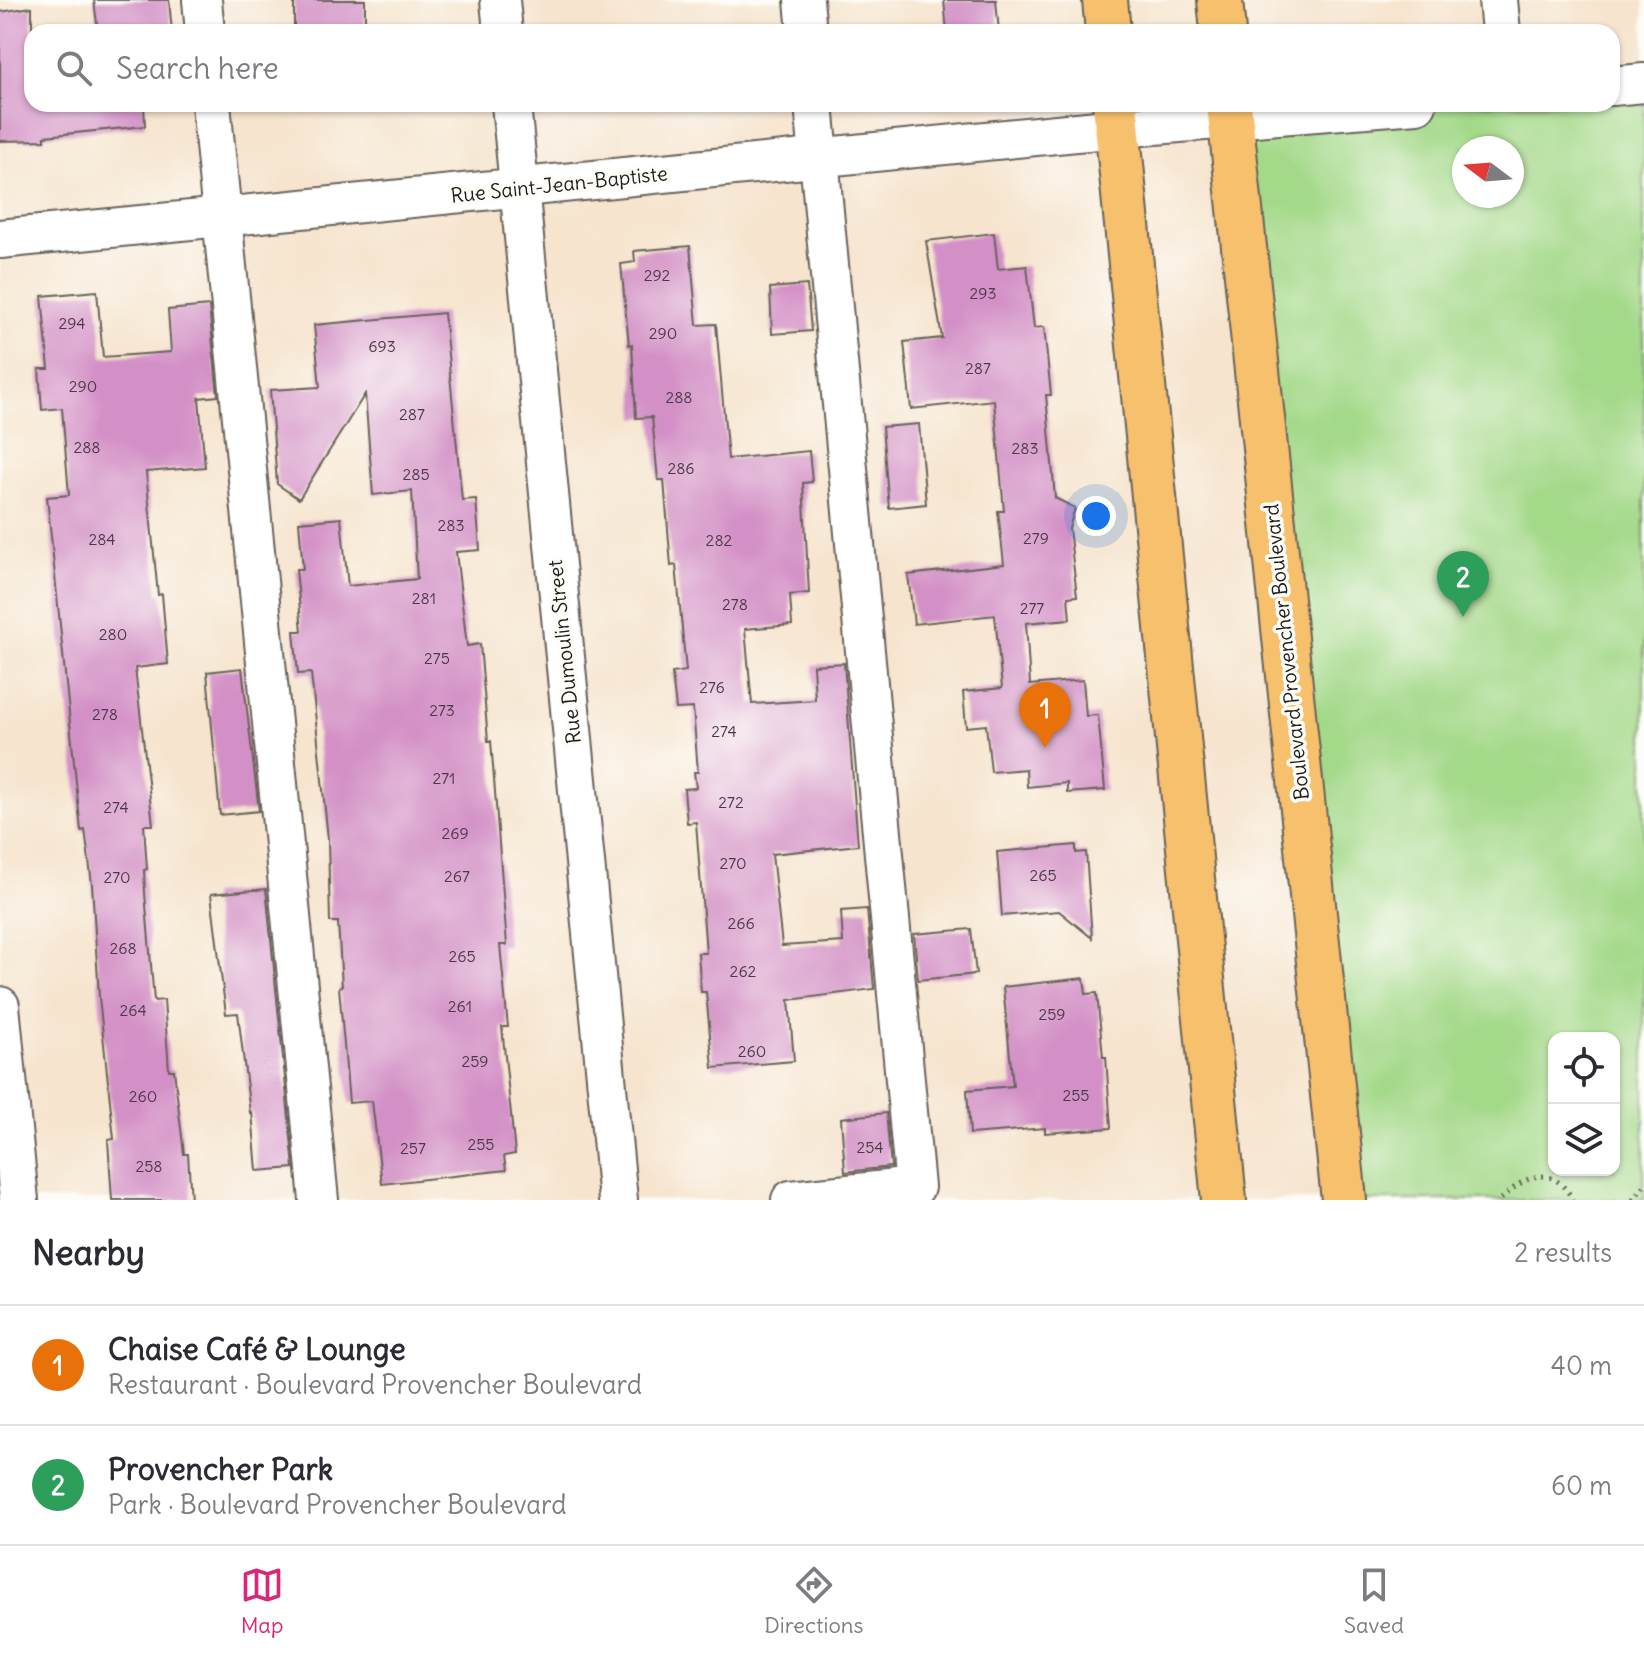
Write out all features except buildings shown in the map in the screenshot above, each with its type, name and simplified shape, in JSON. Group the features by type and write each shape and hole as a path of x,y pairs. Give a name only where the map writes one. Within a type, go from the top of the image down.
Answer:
{"main road":[{"path":"1105,0 1107,24"},
{"path":"1220,0 1222,24"},
{"name":"Boulevard Provencher Boulevard","path":"1230,112 1344,1200"},
{"path":"1116,116 1224,1200"}],"street":[{"path":"202,0 204,24"},
{"path":"500,0 502,24"},
{"path":"804,0 806,24"},
{"path":"1498,0 1500,24"},
{"path":"1620,85 1644,83"},
{"path":"212,112 319,1200"},
{"name":"Rue Dumoulin Street","path":"512,112 618,1200"},
{"path":"791,1200 915,1187 815,112"},
{"name":"Rue Saint-Jean-Baptiste","path":"0,239 819,158 1116,116 1230,112"},
{"path":"0,1006 19,1200"}],"path":[{"path":"1501,1199 1528,1177 1544,1176 1557,1179 1573,1200"},
{"path":"1633,1200 1644,1186"}],"green space":[{"path":"1644,83 1644,1200 1344,1200 1231,120 1324,112 1620,112 1620,99"}],"place":[{"name":"Provencher Park","path":"1463,617"},
{"name":"Chaise Café & Lounge","path":"1045,748"}]}
